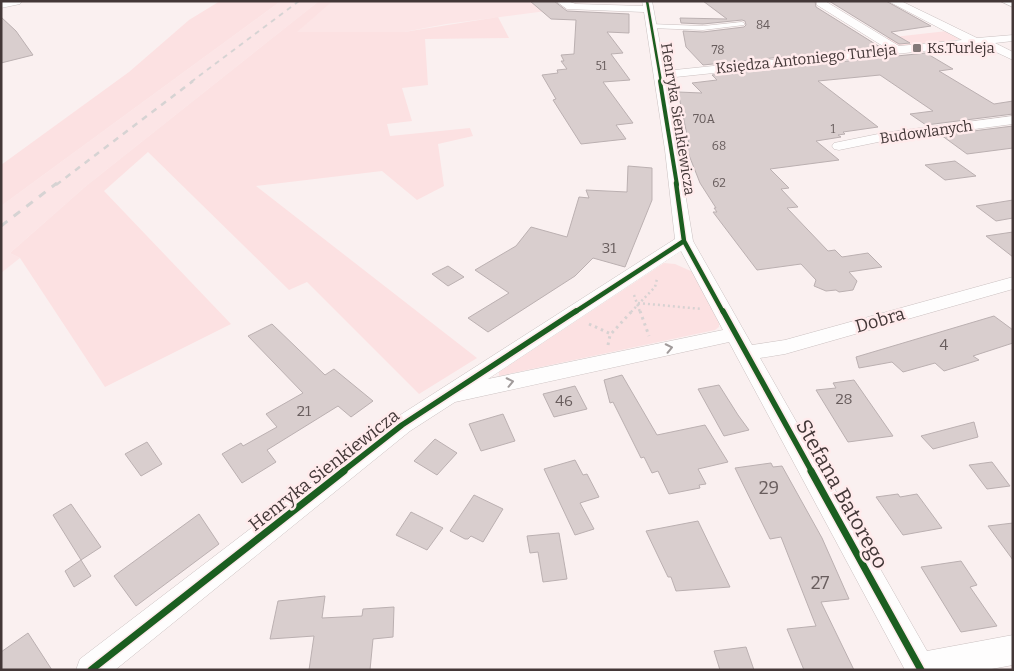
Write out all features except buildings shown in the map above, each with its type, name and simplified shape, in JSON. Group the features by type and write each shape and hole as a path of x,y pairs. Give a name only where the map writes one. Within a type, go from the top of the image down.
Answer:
{"street":[{"path":"1,4 15,1"},
{"path":"561,1 568,6 576,7 647,5"},
{"path":"893,1 1013,57"},
{"path":"1005,1 1013,4"},
{"path":"821,2 897,50"},
{"name":"Henryka Sienkiewicza","path":"647,5 684,240 741,343"},
{"name":"Księdza Antoniego Turleja","path":"659,74 1013,38"},
{"name":"Budowlanych","path":"839,146 883,137 1013,120"},
{"name":"Henryka Sienkiewicza","path":"91,670 402,425 684,240"},
{"name":"Dobra","path":"741,343 779,348 1013,283"},
{"name":"Henryka Sienkiewicza","path":"445,396 651,340 741,343"},
{"name":"Stefana Batorego","path":"741,343 920,668"},
{"path":"920,668 1013,650"}],"lane":[{"path":"650,26 708,28 742,24"}],"path":[{"path":"616,344 608,346 610,335 654,287 658,274 652,278"},
{"path":"622,281 632,290 651,340"},
{"path":"638,303 705,309 702,302"},
{"path":"586,323 594,317"}],"shaded area":[{"path":"220,1 281,1 1,206 1,165 129,72 189,20"},
{"path":"281,1 319,1 86,186 10,253 20,258 1,273 1,206"},
{"path":"319,1 333,1 297,32 404,32 498,17 509,38 425,39 428,85 402,88 412,121 387,124 390,136 470,128 473,136 438,144 444,186 417,200 382,171 256,186 477,358 419,394 307,282 289,290 148,152 104,191 231,324 105,387 20,258 10,253 86,186"},
{"path":"333,1 552,1 554,10 446,24 404,32 296,32"},
{"path":"947,31 962,39 901,47 894,45 885,38"},
{"path":"664,263 675,264 693,272 719,320 719,327 715,330 499,376 499,372"}],"railway":[{"path":"191,82 299,1"},
{"path":"56,185 193,81"},
{"path":"1,226 57,183"}],"cycle path":[{"path":"647,1 672,150 684,241 921,670"},
{"path":"91,670 402,425 684,241"}],"place":[{"name":"Ks.Turleja","path":"917,48"}]}
